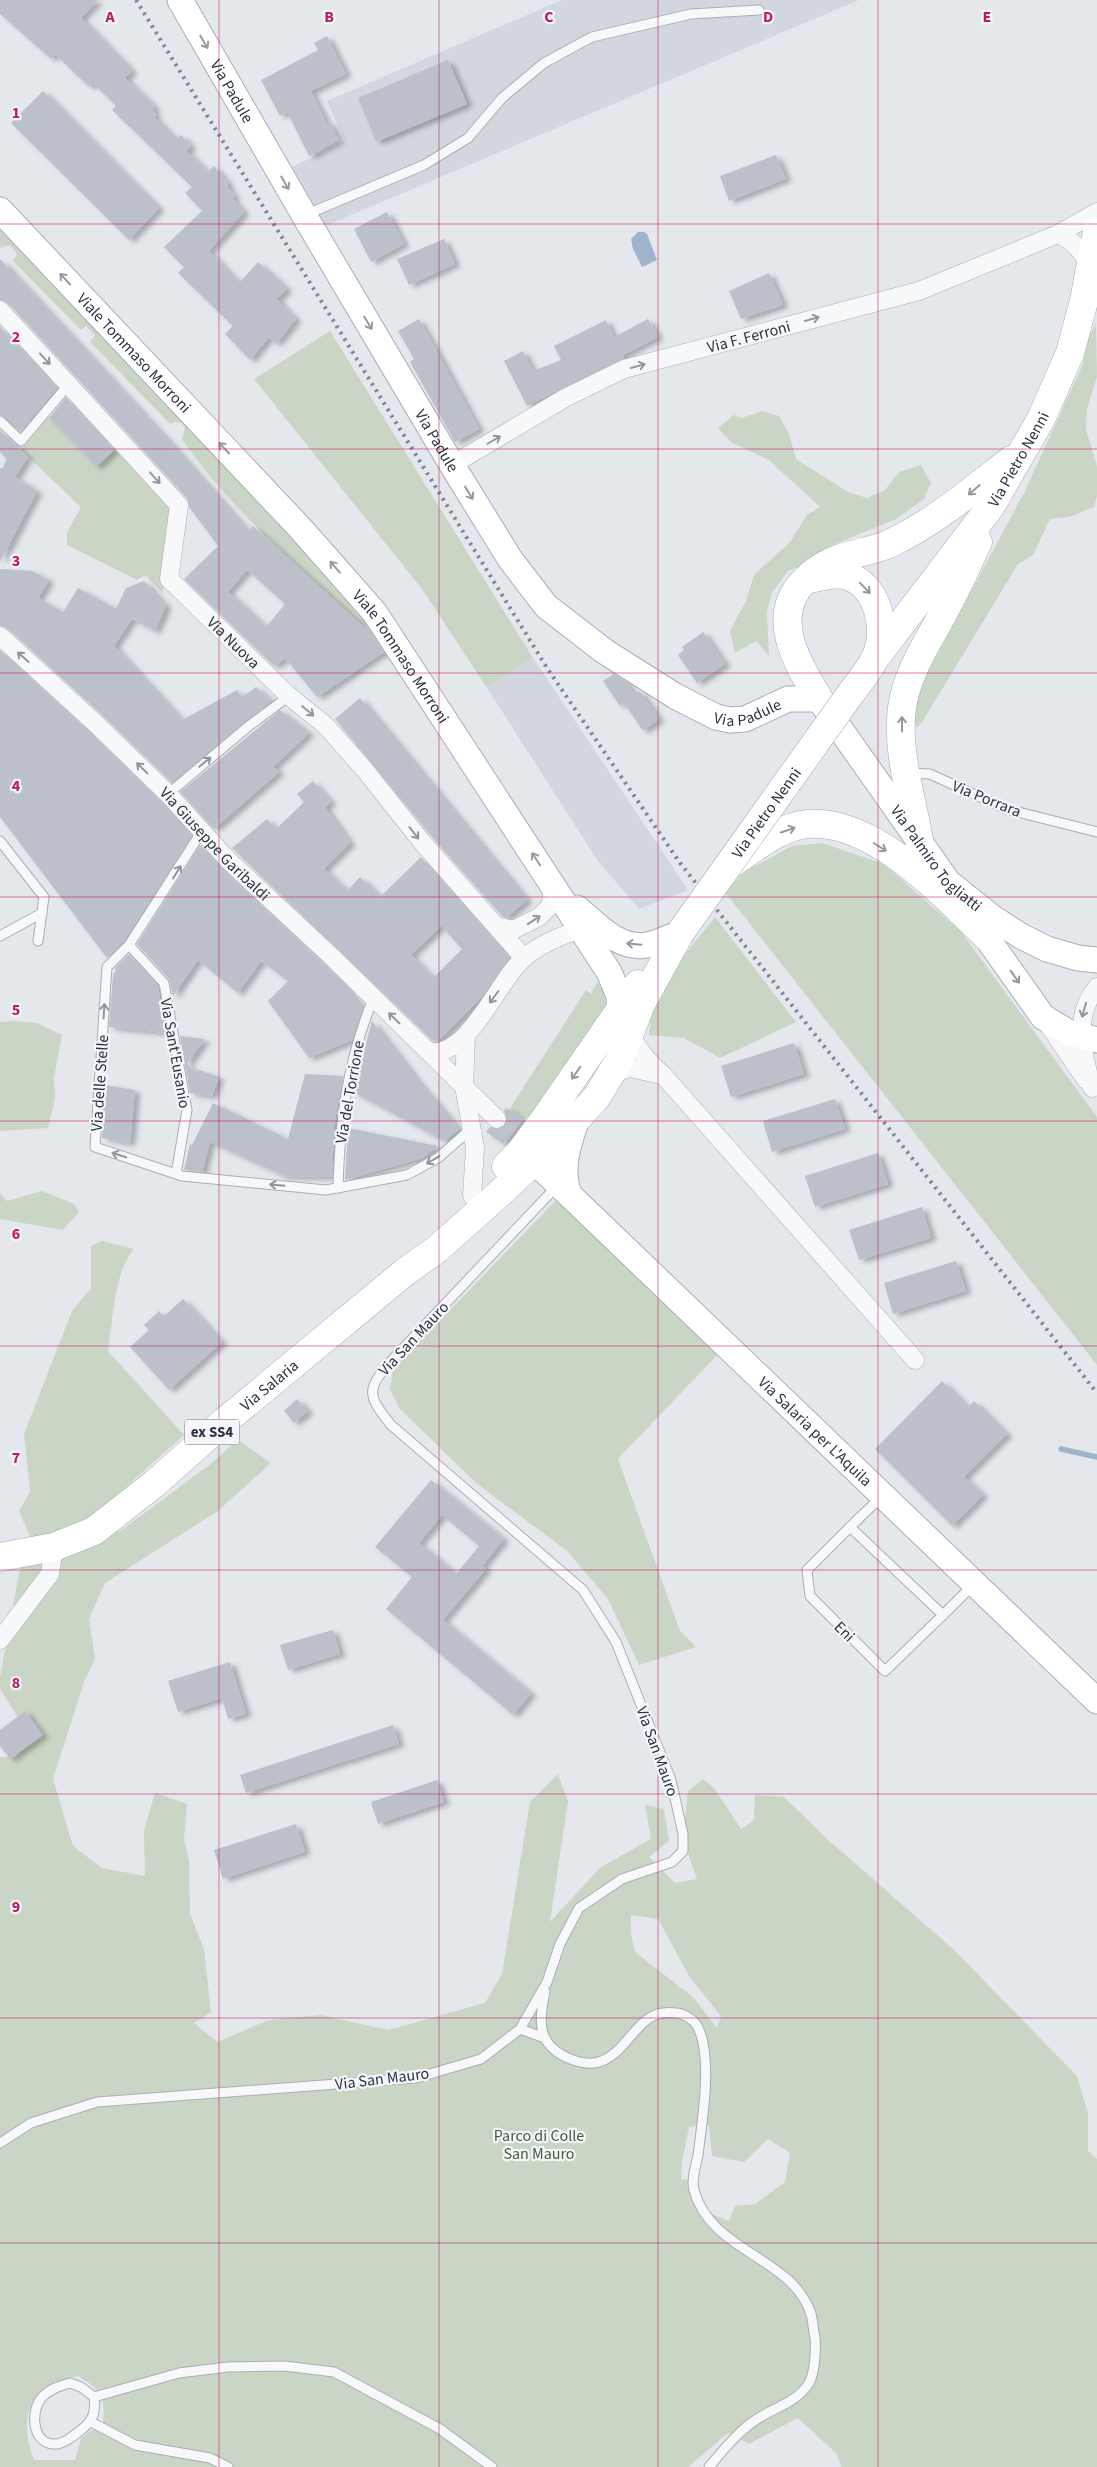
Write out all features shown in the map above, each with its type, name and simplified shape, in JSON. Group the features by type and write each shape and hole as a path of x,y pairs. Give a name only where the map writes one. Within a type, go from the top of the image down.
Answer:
{"main road":[{"name":"Via Pietro Nenni","path":"680,932 731,864 876,657 992,506 1041,418 1070,353 1084,301 1097,231"},
{"path":"820,699 798,661 788,634 789,604 796,590 816,569 837,559 886,545 925,525 965,498 1025,448"},
{"path":"919,840 906,772 902,710 907,687 916,664 949,603 985,528 992,506"},
{"path":"804,581 836,574 848,576 863,584 873,598 878,614 881,632 876,657"},
{"path":"731,864 783,831 808,824 837,826 860,834 892,854 936,888 987,937"},
{"path":"518,1153 577,1118 596,1098 615,1066 625,1021 646,972 680,932"},
{"path":"518,1153 645,996 680,932"},
{"name":"Via Salaria","path":"405,1272 472,1196 518,1153"},
{"name":"Via Salaria","path":"0,1557 54,1547 94,1531 154,1484 219,1426 405,1272 436,1250 518,1153"}],"street":[{"name":"Via Padule","path":"180,0 304,215 452,465 510,559 546,606 597,646 659,686 716,717 730,720 745,718 788,699 820,699"},
{"name":"Viale Tommaso Morroni","path":"0,210 294,522 375,613 611,976 619,996 625,1021"},
{"name":"Via F. Ferroni","path":"452,465 565,398 624,369 920,291 1058,234 1097,212"},
{"path":"1058,234 1072,241 1082,251 1090,268"},
{"name":"Via Nuova","path":"0,310 179,505 169,580 290,696 325,725 364,769 434,856 524,958"},
{"name":"Via Giuseppe Garibaldi","path":"0,636 94,722 168,794 229,861 497,1119"},
{"name":"Via Palmiro Togliatti","path":"820,699 948,882 993,918 1021,936 1047,949 1078,958 1097,960"},
{"path":"948,882 1095,1092"},
{"path":"496,926 513,930 538,918 550,906 557,891 609,935 629,946 648,945 680,932"},
{"path":"429,1052 444,1050 466,1036 524,958 558,936 582,929"},
{"path":"611,976 646,972"},
{"path":"1095,1092 1089,1039 1081,1021 1085,1004 1097,987"},
{"path":"1043,1017 1068,1032 1089,1039"},
{"path":"625,1021 636,1047 915,1360"},
{"path":"466,1036 464,1086 470,1129 475,1148 472,1196"},
{"path":"615,1066 663,1076"},
{"path":"564,1188 565,1157 577,1118"},
{"name":"Via Salaria per L'Aquila","path":"518,1153 564,1188 1097,1701"},
{"path":"0,1640 50,1574 54,1547"}],"lane":[{"path":"304,215 424,165 468,138 502,98 544,63 592,37 691,14 759,10"},
{"path":"0,421 21,441 68,384"},
{"path":"168,794 201,765 290,696"},
{"name":"Via Porrara","path":"906,772 930,774 1006,809 1097,832"},
{"name":"Via delle Stelle","path":"202,832 129,945 107,967 95,1147 182,1176 326,1190 407,1175 438,1158 470,1129"},
{"path":"0,841 44,897 38,941"},
{"path":"0,936 42,913"},
{"name":"Via Sant'Eusanio","path":"129,945 164,983 187,1110 176,1174"},
{"name":"Via del Torrione","path":"338,1188 340,1131 350,1071 360,1031 373,998"},
{"name":"Via San Mauro","path":"0,2143 31,2123 97,2102 416,2078 481,2059 520,2028 548,1982 560,1944 580,1908 622,1879 672,1862 683,1851 683,1834 671,1780 616,1642 583,1590 391,1424 375,1405 372,1392 375,1380 391,1361 564,1188"},
{"path":"882,1495 850,1527 943,1615 974,1583"},
{"name":"Eni","path":"850,1527 807,1570 810,1596 886,1671 943,1615"},
{"path":"545,2038 542,2024 542,2003 548,1982"},
{"path":"520,2028 545,2038 560,2053 584,2065 603,2061 623,2045 644,2019 665,2011 682,2013 696,2024 704,2045 704,2109 693,2188 700,2204 723,2236 765,2261 793,2284 811,2313 816,2350 810,2382 786,2405 762,2416 745,2430 726,2446 709,2467"},
{"path":"94,2397 179,2373 228,2367 284,2366 334,2372 440,2429 492,2467"},
{"path":"70,2383 81,2387 94,2397 95,2409 91,2422 74,2436 58,2444 45,2442 35,2432 34,2416 40,2400 56,2387 70,2383"},
{"path":"91,2422 135,2445 210,2458 228,2467"}],"shaded area":[{"path":"562,0 859,0 325,226 292,167 345,141 327,101"},
{"path":"533,658 688,890 639,909 598,861 487,688"}],"green space":[{"path":"0,227 371,623 365,628 245,515 202,466 182,439 185,428 181,423 175,422 170,424 90,342 95,335 86,326 81,330 13,261 17,254 10,245 0,248"},
{"path":"1096,323 1097,377 1087,409 1086,430 1097,466 1097,496 1094,507 1069,517 1050,519 1033,555 1018,564 918,727 910,723 917,692 1024,493 1083,364 1086,343"},
{"path":"330,331 533,658 487,688 422,589 254,379"},
{"path":"762,411 779,416 789,434 796,459 848,492 867,498 885,490 899,472 921,465 931,483 924,499 896,519 830,546 821,558 788,571 772,593 767,612 769,656 756,641 735,653 730,631 746,601 754,575 790,542 807,515 820,507 769,460 731,442 718,428 734,415 742,418"},
{"path":"48,417 96,467 117,447 179,505 169,579 162,592 145,575 137,580 67,545 67,533 81,507 21,450"},
{"path":"822,843 884,864 961,932 1097,1117 1097,1365 724,891 746,871 792,846"},
{"path":"715,917 796,1022 720,1058 684,1038 649,1035 653,994"},
{"path":"597,982 604,992 606,1006 539,1112 523,1119 509,1110 586,990 591,994"},
{"path":"0,1022 37,1023 62,1035 54,1078 55,1099 48,1128 0,1131"},
{"path":"42,1191 74,1204 79,1212 63,1230 0,1219 0,1194 7,1201"},
{"path":"561,1195 718,1354 618,1459 680,1631 696,1647 639,1665 608,1599 567,1551 476,1483 399,1408 390,1389 393,1369"},
{"name":"Parco di Colle San Mauro","path":"102,1241 134,1249 127,1259 118,1283 108,1351 184,1435 98,1512 119,1532 208,1466 238,1440 271,1463 218,1511 105,1583 89,1619 95,1659 84,1682 53,1779 73,1846 102,1868 145,1876 144,1831 155,1793 187,1804 184,1839 189,1860 190,1914 204,1949 211,2012 194,2023 217,2042 269,2020 320,2015 388,2030 485,2003 502,1974 530,1802 558,1774 568,1801 550,1922 601,1867 651,1839 645,1805 664,1809 669,1841 649,1857 675,1883 697,1879 683,1840 688,1791 703,1779 714,1788 741,1829 754,1820 755,1795 784,1797 825,1837 954,1950 1077,2076 1088,2113 1088,2151 1097,2159 1097,2467 841,2467 837,2454 798,2418 749,2444 728,2433 688,2467 0,2467 0,1757 17,1757 23,1725 0,1689 0,1677 20,1568 30,1537 19,1511 30,1492 24,1434 72,1311 91,1288 91,1246","holes":["631,1915 658,1919 689,1976 721,2016 717,2028 693,1997 635,1952 631,1934","709,2125 712,2156 744,2162 768,2139 790,2153 785,2182 755,2204 735,2206 729,2221 706,2212 696,2180 681,2179 682,2162 689,2127","78,2376 97,2390 102,2399 103,2423 81,2438 75,2460 34,2460 27,2429 28,2416 32,2404 48,2386"]}],"water":[{"path":"638,232 647,234 657,260 642,267 633,249 631,239"}],"building":[{"path":"0,0 98,0 81,18 132,71 125,78 155,107 152,110 156,114 154,117 176,139 181,135 191,146 186,151 208,172 214,166 229,184 227,186 235,196 232,198 244,212 209,251 239,283 258,262 287,289 277,299 296,319 276,344 269,337 250,360 225,334 233,326 178,273 184,267 164,247 202,211 185,193 192,187 112,110 116,106 93,83 89,87 55,54 51,59 0,14"},
{"path":"327,36 346,74 311,91 327,124 330,122 339,140 309,156 287,112 280,116 261,80 318,50 314,43"},
{"path":"448,60 467,104 376,142 358,98"},
{"path":"43,91 159,208 129,240 11,123"},
{"path":"776,155 786,179 729,201 720,176"},
{"path":"387,212 404,244 371,262 354,229"},
{"path":"444,239 455,264 409,285 397,259"},
{"path":"0,259 165,437 248,531 253,526 365,628 367,626 384,652 317,697 285,658 274,666 184,579 218,546 189,507 187,498 8,303 0,300","holes":["247,570 285,604 266,627 228,592"]},
{"path":"769,273 783,305 741,319 729,291"},
{"path":"419,319 479,429 455,442 410,362 414,359 398,331"},
{"path":"648,319 658,337 623,355 624,358 527,406 504,361 523,351 533,371 561,360 554,346 606,320 614,337"},
{"path":"0,326 57,388 20,432 0,415"},
{"path":"66,397 114,450 96,467 49,418"},
{"path":"0,430 28,457 15,477 37,491 0,562 0,468 2,469 7,459 0,452"},
{"path":"0,569 32,571 49,580 38,598 63,612 78,588 116,609 126,588 144,581 166,606 155,631 132,619 114,646 182,720 237,690 242,697 256,687 271,701 172,783 101,714 7,628 0,626"},
{"path":"703,632 725,664 697,683 678,655 684,650 682,647"},
{"path":"0,650 87,730 160,801 192,836 124,941 107,958 0,817"},
{"path":"614,674 626,682 634,694 640,691 659,719 643,731 624,703 620,706 603,681"},
{"path":"360,698 527,900 506,918 502,916 437,843 335,719"},
{"path":"280,710 309,733 273,767 279,772 214,829 180,792"},
{"path":"313,781 331,802 325,807 350,843 324,869 347,891 360,877 380,897 421,857 509,958 481,998 439,1040 433,1041 232,848 267,819 276,829 304,802 297,794","holes":["441,926 462,949 433,978 411,955"]},
{"path":"200,845 222,869 342,982 363,1009 352,1040 309,1058 268,1001 288,981 261,961 238,993 198,960 173,996 169,979 137,944"},
{"path":"129,954 158,986 166,1033 109,1027 113,975 116,970 115,968"},
{"path":"372,1021 421,1085 459,1129 444,1141 353,1092"},
{"path":"180,1036 205,1039 187,1064 196,1072 199,1070 219,1077 212,1096 190,1093"},
{"path":"794,1043 804,1074 731,1097 721,1066"},
{"path":"305,1074 343,1076 334,1126 332,1177 284,1176 210,1142 202,1172 184,1170 190,1144 192,1145 213,1103 288,1139"},
{"path":"105,1085 135,1090 130,1143 102,1138"},
{"path":"835,1099 845,1129 772,1152 763,1121"},
{"path":"506,1108 523,1119 504,1144 486,1132 490,1127 499,1129 505,1126 507,1121 504,1111"},
{"path":"348,1128 438,1146 422,1158 345,1180"},
{"path":"878,1153 888,1184 815,1207 805,1176"},
{"path":"922,1207 931,1238 859,1260 849,1230"},
{"path":"956,1261 966,1291 893,1314 884,1283"},
{"path":"183,1299 222,1342 169,1390 130,1347 149,1330 144,1325 159,1311 164,1316"},
{"path":"942,1381 968,1407 974,1401 1007,1434 964,1477 983,1495 952,1526 875,1449"},
{"path":"297,1399 308,1411 294,1423 284,1411"},
{"path":"431,1480 504,1539 482,1566 486,1569 443,1620 531,1693 513,1715 386,1609 412,1577 375,1547","holes":["442,1515 479,1546 456,1574 419,1543"]},
{"path":"333,1630 340,1654 288,1670 280,1645"},
{"path":"230,1662 246,1714 228,1719 222,1698 178,1712 168,1681"},
{"path":"25,1711 43,1735 10,1759 0,1746 0,1730"},
{"path":"393,1725 399,1744 246,1793 240,1775"},
{"path":"437,1780 444,1802 378,1824 371,1802"},
{"path":"296,1824 305,1852 223,1879 214,1850"}],"waterway":[{"path":"1061,1449 1097,1457"}],"tunnel":[{"path":"497,1119 511,1135"}],"railway":[{"path":"136,0 547,668 680,863 1097,1393"}]}
